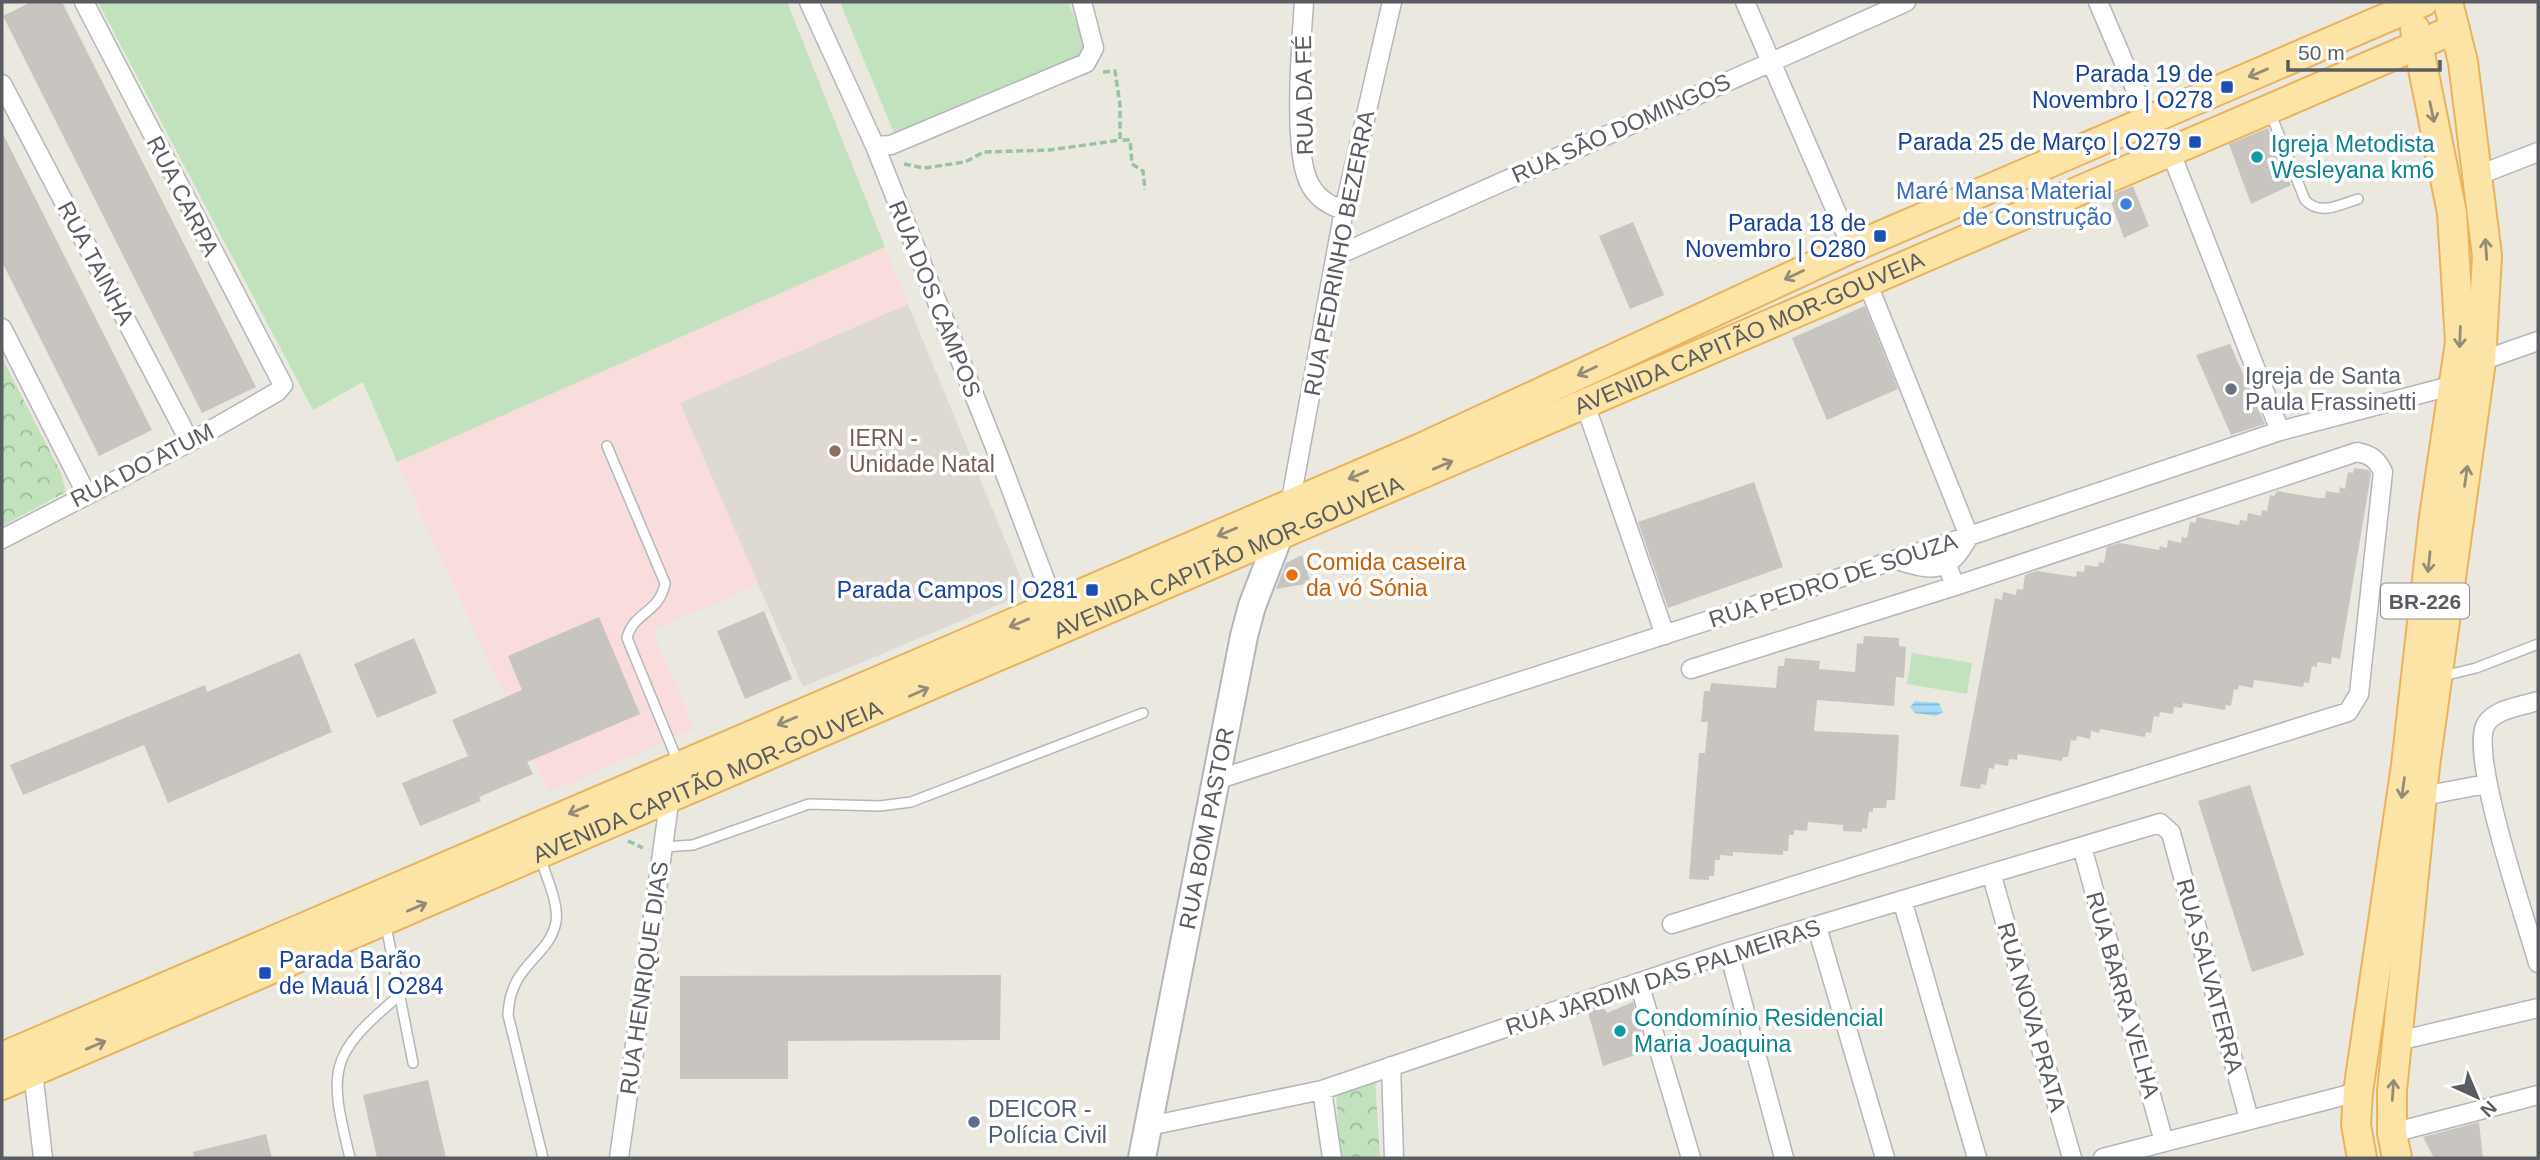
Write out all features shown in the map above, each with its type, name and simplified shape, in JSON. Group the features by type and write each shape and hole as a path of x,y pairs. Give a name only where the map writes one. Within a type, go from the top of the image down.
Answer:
{"main road":[{"name":"BR-226","path":"2362,1158 2356,1125 2358,1092 2481,361 2487,256 2479,175 2455,29 2448,2"},
{"name":"AVENIDA CAPITÃO MOR-GOUVEIA","path":"2,1085 670,797 1048,610 1423,447 1852,248 2148,121 2374,16 2415,3"},
{"name":"BR-226","path":"2394,1145 2392,1091 2423,796 2434,517 2460,342 2457,261 2447,184 2418,45 2415,3"},
{"name":"AVENIDA CAPITÃO MOR-GOUVEIA","path":"2,1057 680,766 828,717 1278,536 2455,29"},
{"name":"RUA BOM PASTOR","path":"1142,1158 1213,781 1251,606 1290,505"}],"street":[{"name":"RUA CARPA","path":"84,2 193,216 281,380 281,388"},
{"name":"RUA DOS CAMPOS","path":"809,2 883,145 1043,573 1049,593 1048,610"},
{"path":"883,145 1082,65 1094,54 1082,2"},
{"name":"RUA DA FÉ","path":"1304,2 1301,145 1306,175 1317,196 1332,207 1344,210"},
{"name":"RUA PEDRINHO BEZERRA","path":"1290,505 1344,210 1392,2"},
{"path":"1745,2 1852,248"},
{"name":"RUA SÃO DOMINGOS","path":"1336,256 1906,2"},
{"path":"2098,2 2148,121"},
{"name":"RUA TAINHA","path":"2,85 190,442"},
{"path":"2479,175 2538,152"},
{"path":"2171,153 2280,431"},
{"path":"1867,282 1969,536 1961,552 1947,565 1931,568 1896,559"},
{"path":"2,328 86,493"},
{"path":"2481,361 2538,341"},
{"name":"RUA PEDRO DE SOUZA","path":"1213,781 1969,536 2280,431 2454,385"},
{"name":"RUA DO ATUM","path":"2,539 86,493 190,442 281,388"},
{"path":"1585,404 1665,635"},
{"path":"1672,924 2348,712 2359,694 2383,472 2378,461 2357,452 1955,586 1691,669"},
{"path":"1947,565 1955,586"},
{"path":"2538,701 2495,715 2482,733 2486,784 2538,963"},
{"path":"2423,796 2486,784"},
{"name":"RUA HENRIQUE DIAS","path":"619,1158 670,797"},
{"name":"RUA JARDIM DAS PALMEIRAS","path":"1149,1126 1322,1090 1728,953 1992,876 2153,824 2160,823 2171,833"},
{"name":"RUA SALVATERRA","path":"2171,833 2249,1119"},
{"name":"RUA BARRA VELHA","path":"2082,847 2164,1142"},
{"name":"RUA NOVA PRATA","path":"1992,876 2073,1158"},
{"path":"1903,902 1977,1158"},
{"path":"1817,927 1885,1158"},
{"path":"1728,953 1784,1158"},
{"path":"1639,983 1691,1158"},
{"path":"2398,1041 2538,1008"},
{"path":"1391,1066 1394,1158"},
{"path":"33,1072 43,1158"},
{"path":"1322,1090 1332,1158"},
{"path":"2103,1158 2143,1153 2164,1142 2358,1092"},
{"path":"2394,1145 2538,1095"}],"lane":[{"path":"2269,110 2305,200 2312,207 2323,210 2358,200"},
{"path":"607,446 665,583 663,595 657,605 635,621 627,638 680,766"},
{"path":"2428,675 2476,668 2538,644"},
{"path":"663,847 693,845 809,804 880,806 911,802 1143,713"},
{"path":"540,854 556,912 556,923 549,939 514,981 508,1015 543,1158"},
{"path":"385,920 413,1063"},
{"path":"350,1158 335,1099 343,1055 361,1029 400,995"}],"path":[{"path":"1094,54 1100,58 1102,72 1115,71 1120,105 1119,139"},
{"path":"883,145 904,164 914,168 965,162 984,152 1050,150 1119,139 1130,140 1132,164 1143,171 1145,190"}],"shaded area":[{"path":"885,247 908,304 680,403 759,585 652,630 695,729 549,792 397,462"},
{"name":"IERN - Unidade Natal","path":"908,304 1022,581 1015,598 803,687 679,403"}],"green space":[{"path":"98,2 787,2 885,247 397,462 363,382 313,410"},
{"path":"840,2 1068,2 1089,51 894,133"},
{"path":"2,358 61,473 66,492 2,526"},
{"path":"1912,653 1972,663 1967,694 1907,684"},
{"path":"1375,1079 1380,1158 1340,1158 1336,1091"}],"water":[{"path":"1915,701 1939,703 1943,712 1936,716 1915,713 1910,707"}],"building":[{"path":"31,2 62,2 256,387 202,413 3,16"},
{"name":"Igreja Metodista Wesleyana km6","path":"2268,128 2291,185 2251,204 2229,144"},
{"path":"2,132 152,430 99,456 2,262"},
{"name":"Maré Mansa Material de Construção","path":"2133,186 2149,226 2124,238 2109,196"},
{"path":"1633,222 1664,295 1630,309 1599,236"},
{"path":"1865,306 1898,389 1827,420 1792,338"},
{"name":"Igreja de Santa Paula Frassinetti","path":"2230,344 2265,424 2231,435 2196,355"},
{"path":"2354,468 2369,470 2371,474 2340,659 2332,657 2331,664 2317,662 2317,667 2312,666 2309,683 2304,682 2303,687 2254,680 2253,688 2239,685 2238,690 2234,689 2231,706 2226,705 2225,710 2183,703 2182,708 2174,707 2173,714 2160,712 2159,717 2154,716 2151,733 2146,732 2145,737 2100,729 2099,733 2091,731 2090,739 2077,736 2076,741 2071,740 2068,757 2063,757 2062,761 2018,754 2017,760 2009,759 2008,766 1995,764 1994,769 1989,768 1986,785 1981,784 1980,789 1960,786 1995,598 2002,600 2003,592 2016,595 2017,589 2023,590 2025,575 2037,571 2076,577 2077,571 2084,572 2085,565 2098,567 2099,562 2104,563 2107,547 2120,543 2159,550 2160,546 2167,548 2168,540 2181,543 2182,537 2187,538 2190,522 2195,523 2197,517 2239,525 2240,520 2247,521 2248,513 2261,516 2262,510 2267,511 2270,495 2274,496 2277,491 2318,498 2325,498 2326,491 2339,493 2340,487 2345,489 2348,472 2353,473"},
{"path":"1754,482 1783,567 1668,608 1638,522"},
{"name":"Comida caseira da vó Sónia","path":"1302,555 1311,583 1276,589 1286,563"},
{"path":"764,611 792,679 745,699 717,631"},
{"path":"599,617 640,714 527,762 533,774 479,797 481,801 420,826 402,783 468,756 452,720 522,690 508,656"},
{"path":"1864,636 1899,638 1899,646 1906,647 1904,678 1896,677 1894,706 1817,700 1814,731 1899,735 1895,800 1887,800 1886,808 1873,808 1873,812 1869,812 1867,829 1862,828 1862,832 1843,831 1843,825 1808,822 1807,831 1794,830 1794,835 1789,835 1788,851 1783,851 1783,855 1733,852 1733,856 1720,855 1720,860 1715,860 1714,876 1709,876 1709,880 1689,879 1699,753 1705,753 1708,722 1701,722 1704,691 1710,691 1711,683 1776,688 1778,666 1784,666 1785,658 1820,661 1819,669 1855,672 1857,643 1863,644"},
{"path":"414,638 437,693 377,718 354,664"},
{"path":"300,653 332,732 168,803 144,745 23,795 10,765 205,685 207,692"},
{"path":"2250,785 2304,955 2252,972 2198,801"},
{"path":"1001,975 1000,1040 788,1041 788,1079 680,1079 680,976"},
{"name":"Condomínio Residencial Maria Joaquina","path":"1633,1002 1647,1051 1603,1066 1588,1012 1603,1007 1607,1013"},
{"path":"428,1080 446,1158 377,1158 363,1095"},
{"path":"2479,1122 2483,1158 2434,1158 2423,1137"},
{"path":"266,1134 272,1158 194,1158 193,1152"}],"place":[{"name":"Parada 19 de Novembro | O278","path":"2227,87"},
{"name":"Parada 25 de Março | O279","path":"2195,142"},
{"name":"Igreja Metodista Wesleyana km6","path":"2257,157"},
{"name":"Maré Mansa Material de Construção","path":"2126,204"},
{"name":"Parada 18 de Novembro | O280","path":"1880,236"},
{"name":"Igreja de Santa Paula Frassinetti","path":"2231,389"},
{"name":"IERN - Unidade Natal","path":"835,451"},
{"name":"Comida caseira da vó Sónia","path":"1292,575"},
{"name":"Parada Campos | O281","path":"1092,590"},
{"name":"Parada Barão de Mauá | O284","path":"265,973"},
{"name":"Condomínio Residencial Maria Joaquina","path":"1620,1031"},
{"name":"DEICOR - Polícia Civil","path":"974,1122"}]}
